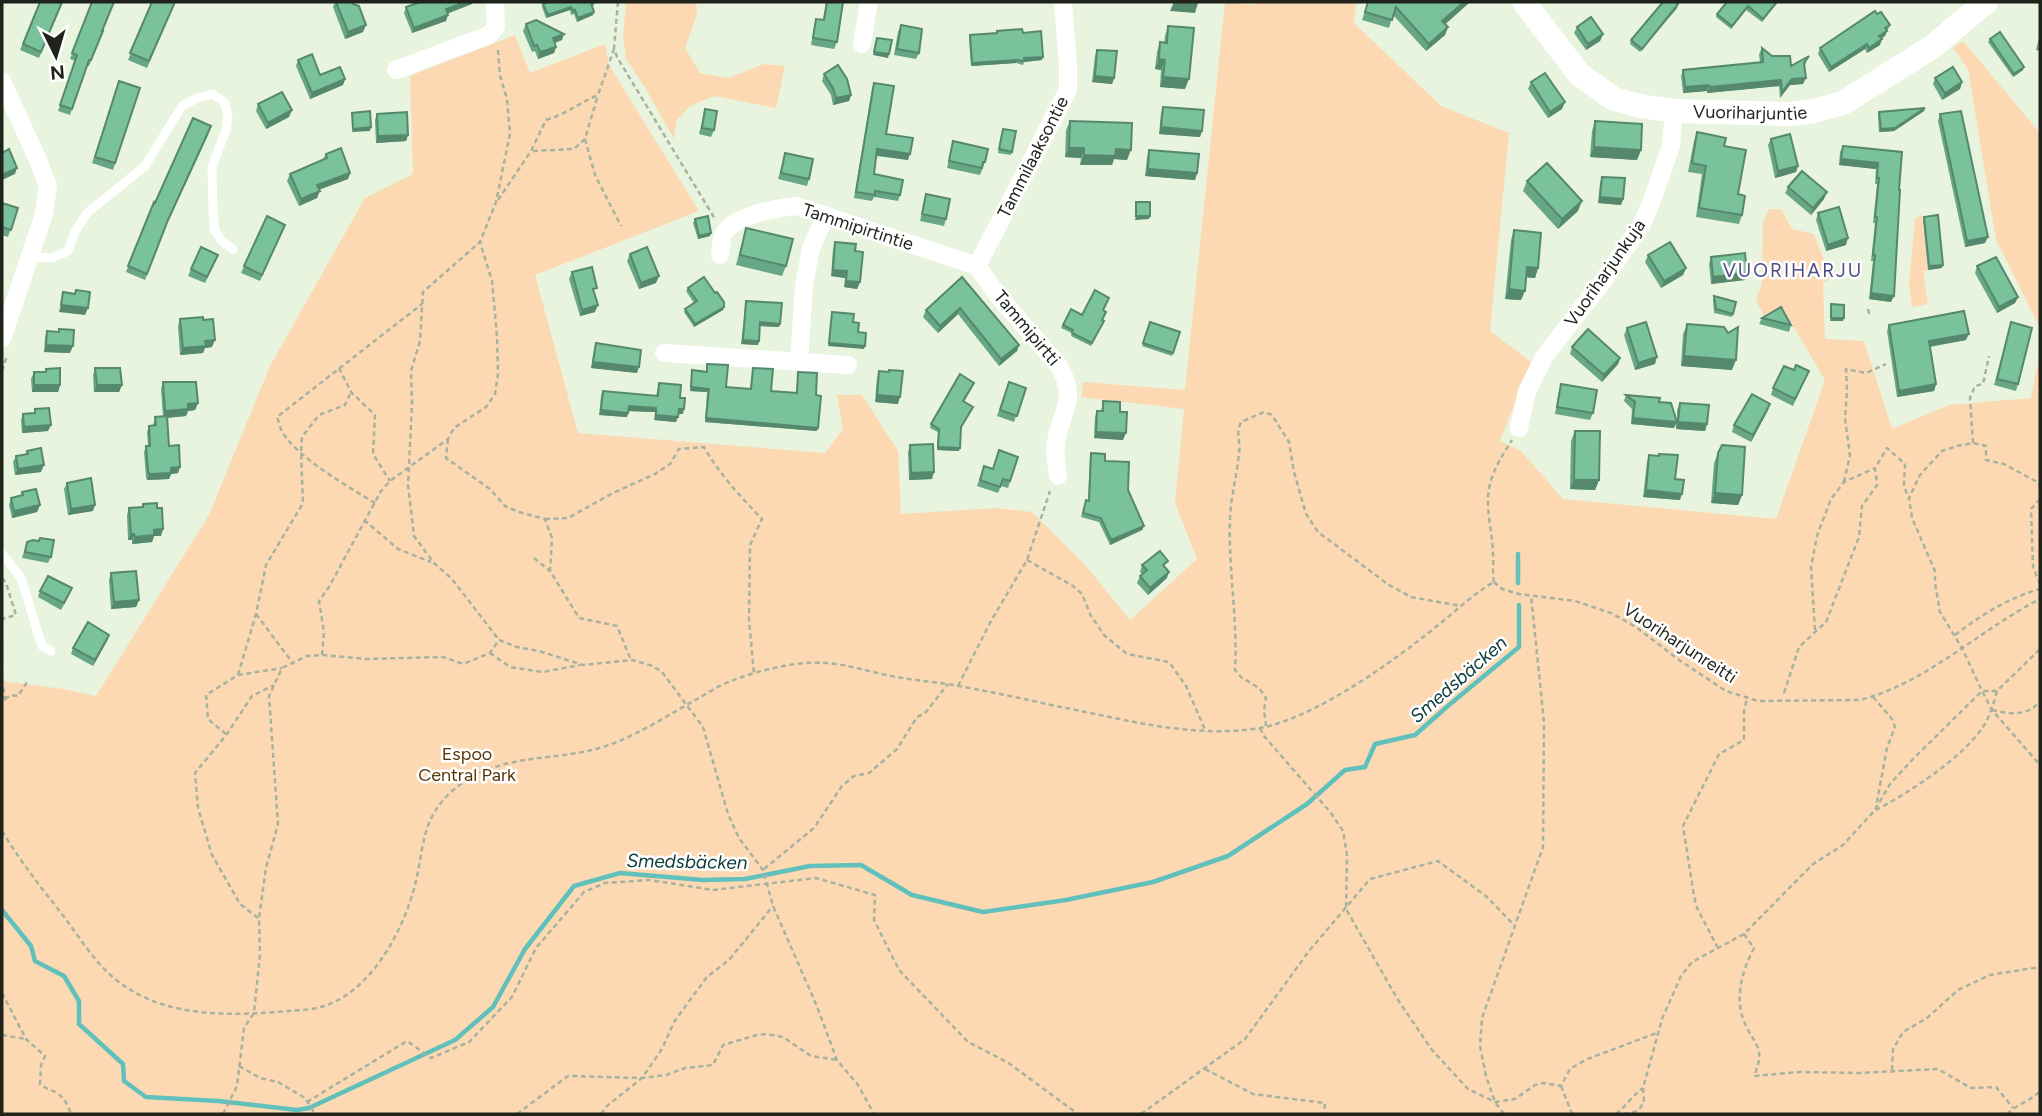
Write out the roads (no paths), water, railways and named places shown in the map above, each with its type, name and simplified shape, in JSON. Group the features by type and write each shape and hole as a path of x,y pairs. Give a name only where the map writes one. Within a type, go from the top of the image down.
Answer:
{"street":[{"path":"396,70 489,35 496,27 495,2"},
{"path":"862,44 869,2"},
{"name":"Tammilaaksontie","path":"977,266 1068,90 1063,2"},
{"name":"Vuoriharjuntie","path":"1524,2 1579,74 1614,99 1674,111 1792,114 1843,103 1932,47 1986,2"},
{"path":"2,81 48,186 44,214 2,339"},
{"name":"Vuoriharjunkuja","path":"1519,428 1527,391 1544,357 1603,281 1642,224 1671,146 1674,111"},
{"name":"Tammipirtintie","path":"719,255 723,234 735,224 775,208 796,206 977,266"},
{"path":"799,361 804,286 811,248 826,215"},
{"name":"Tammipirtti","path":"977,266 999,297 1066,376 1070,389 1056,444 1058,476"},
{"path":"664,353 848,365"}],"lane":[{"path":"29,257 52,258 68,251 86,214 145,166 182,106 213,94 225,103 228,117 212,167 215,231 222,241 233,249"},
{"path":"2,554 20,578 42,646 51,651"}],"waterway":[{"name":"Smedsbäcken","path":"1518,554 1518,583"},
{"name":"Smedsbäcken","path":"2,910 31,946 35,961 64,976 79,1001 79,1024 123,1064 124,1081 146,1097 218,1101 297,1110 309,1108 455,1040 493,1007 525,949 574,886 620,873 703,880 745,879 810,866 861,865 912,895 983,912 1066,900 1153,882 1228,856 1307,804 1345,770 1365,767 1375,744 1415,735 1519,647 1519,605"}],"district":[{"name":"VUORIHARJU","path":"1793,270"}],"park label":[{"name":"Espoo Central Park","path":"467,764"}]}
